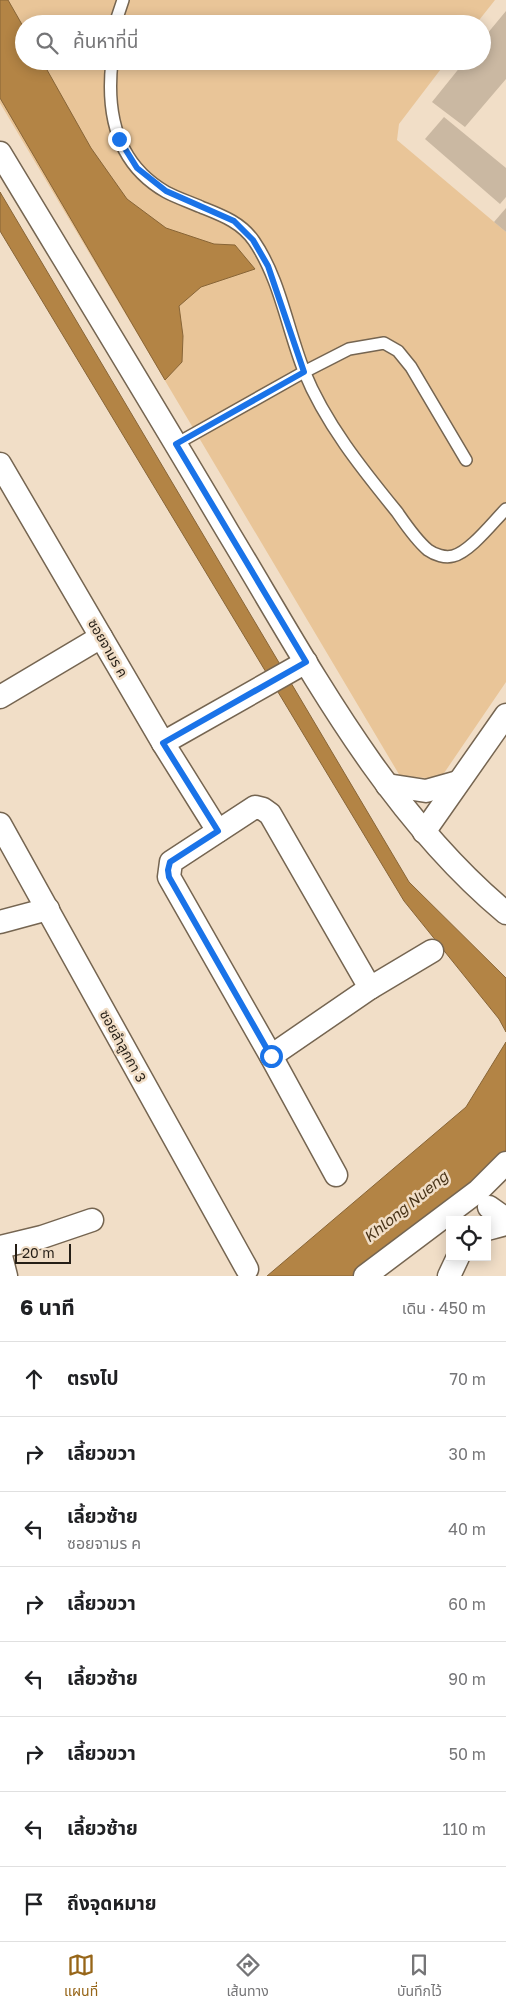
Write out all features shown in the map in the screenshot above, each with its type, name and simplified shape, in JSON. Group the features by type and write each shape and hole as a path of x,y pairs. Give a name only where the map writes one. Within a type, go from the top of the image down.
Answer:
{"street":[{"path":"0,153 176,444 290,672 327,696 400,803 474,886 506,913"},
{"name":"ซอยจามร ค","path":"0,464 163,743 218,831"},
{"path":"0,697 101,637"},
{"path":"163,743 290,672"},
{"path":"424,832 506,715"},
{"path":"387,785 426,791 458,782"},
{"path":"336,1175 169,877 170,862 255,807 263,809 270,814 370,988"},
{"name":"ซอยลำลูกกา 3","path":"0,824 246,1269"},
{"path":"0,922 48,910"},
{"path":"271,1056 370,988 432,951"},
{"path":"365,1276 478,1190 506,1163"},
{"path":"0,1247 42,1237 92,1220"},
{"path":"491,1229 506,1224"},
{"path":"0,1252 6,1276"},
{"path":"449,1276 456,1261"}],"lane":[{"path":"118,15 122,1"},
{"path":"112,70 110,104 119,139 137,168 166,191 234,221 253,240 268,266 304,372 334,430 370,479 427,549 437,555 451,557 463,552 506,509"},
{"path":"176,444 349,349 384,343 398,351 412,367 466,460"}],"shaded area":[{"path":"0,0 495,0 483,15 15,15 15,70 440,70 399,124 397,140 506,232 506,682 440,779 400,776 0,103"}],"water":[{"path":"0,0 8,0 17,15 15,15 15,70 47,70 91,148 127,199 166,228 214,244 235,245 255,269 201,287 179,306 183,336 182,362 165,380 0,98"},
{"path":"0,192 409,882 506,978 506,1032 499,1019 404,901 0,231"},
{"name":"Khlong Nueng","path":"506,1042 506,1153 360,1276 267,1276 466,1107"}],"building":[{"path":"506,11 506,79 465,127 432,102 458,70 491,70 491,29"},
{"path":"444,117 506,168 506,197 500,204 425,139"},
{"path":"506,208 506,232 494,222"}],"route":[{"path":"119,139 137,168 166,191 234,221 253,240 268,266 304,372 176,444 306,662 163,743 218,831 170,862 169,877 271,1056"}]}
